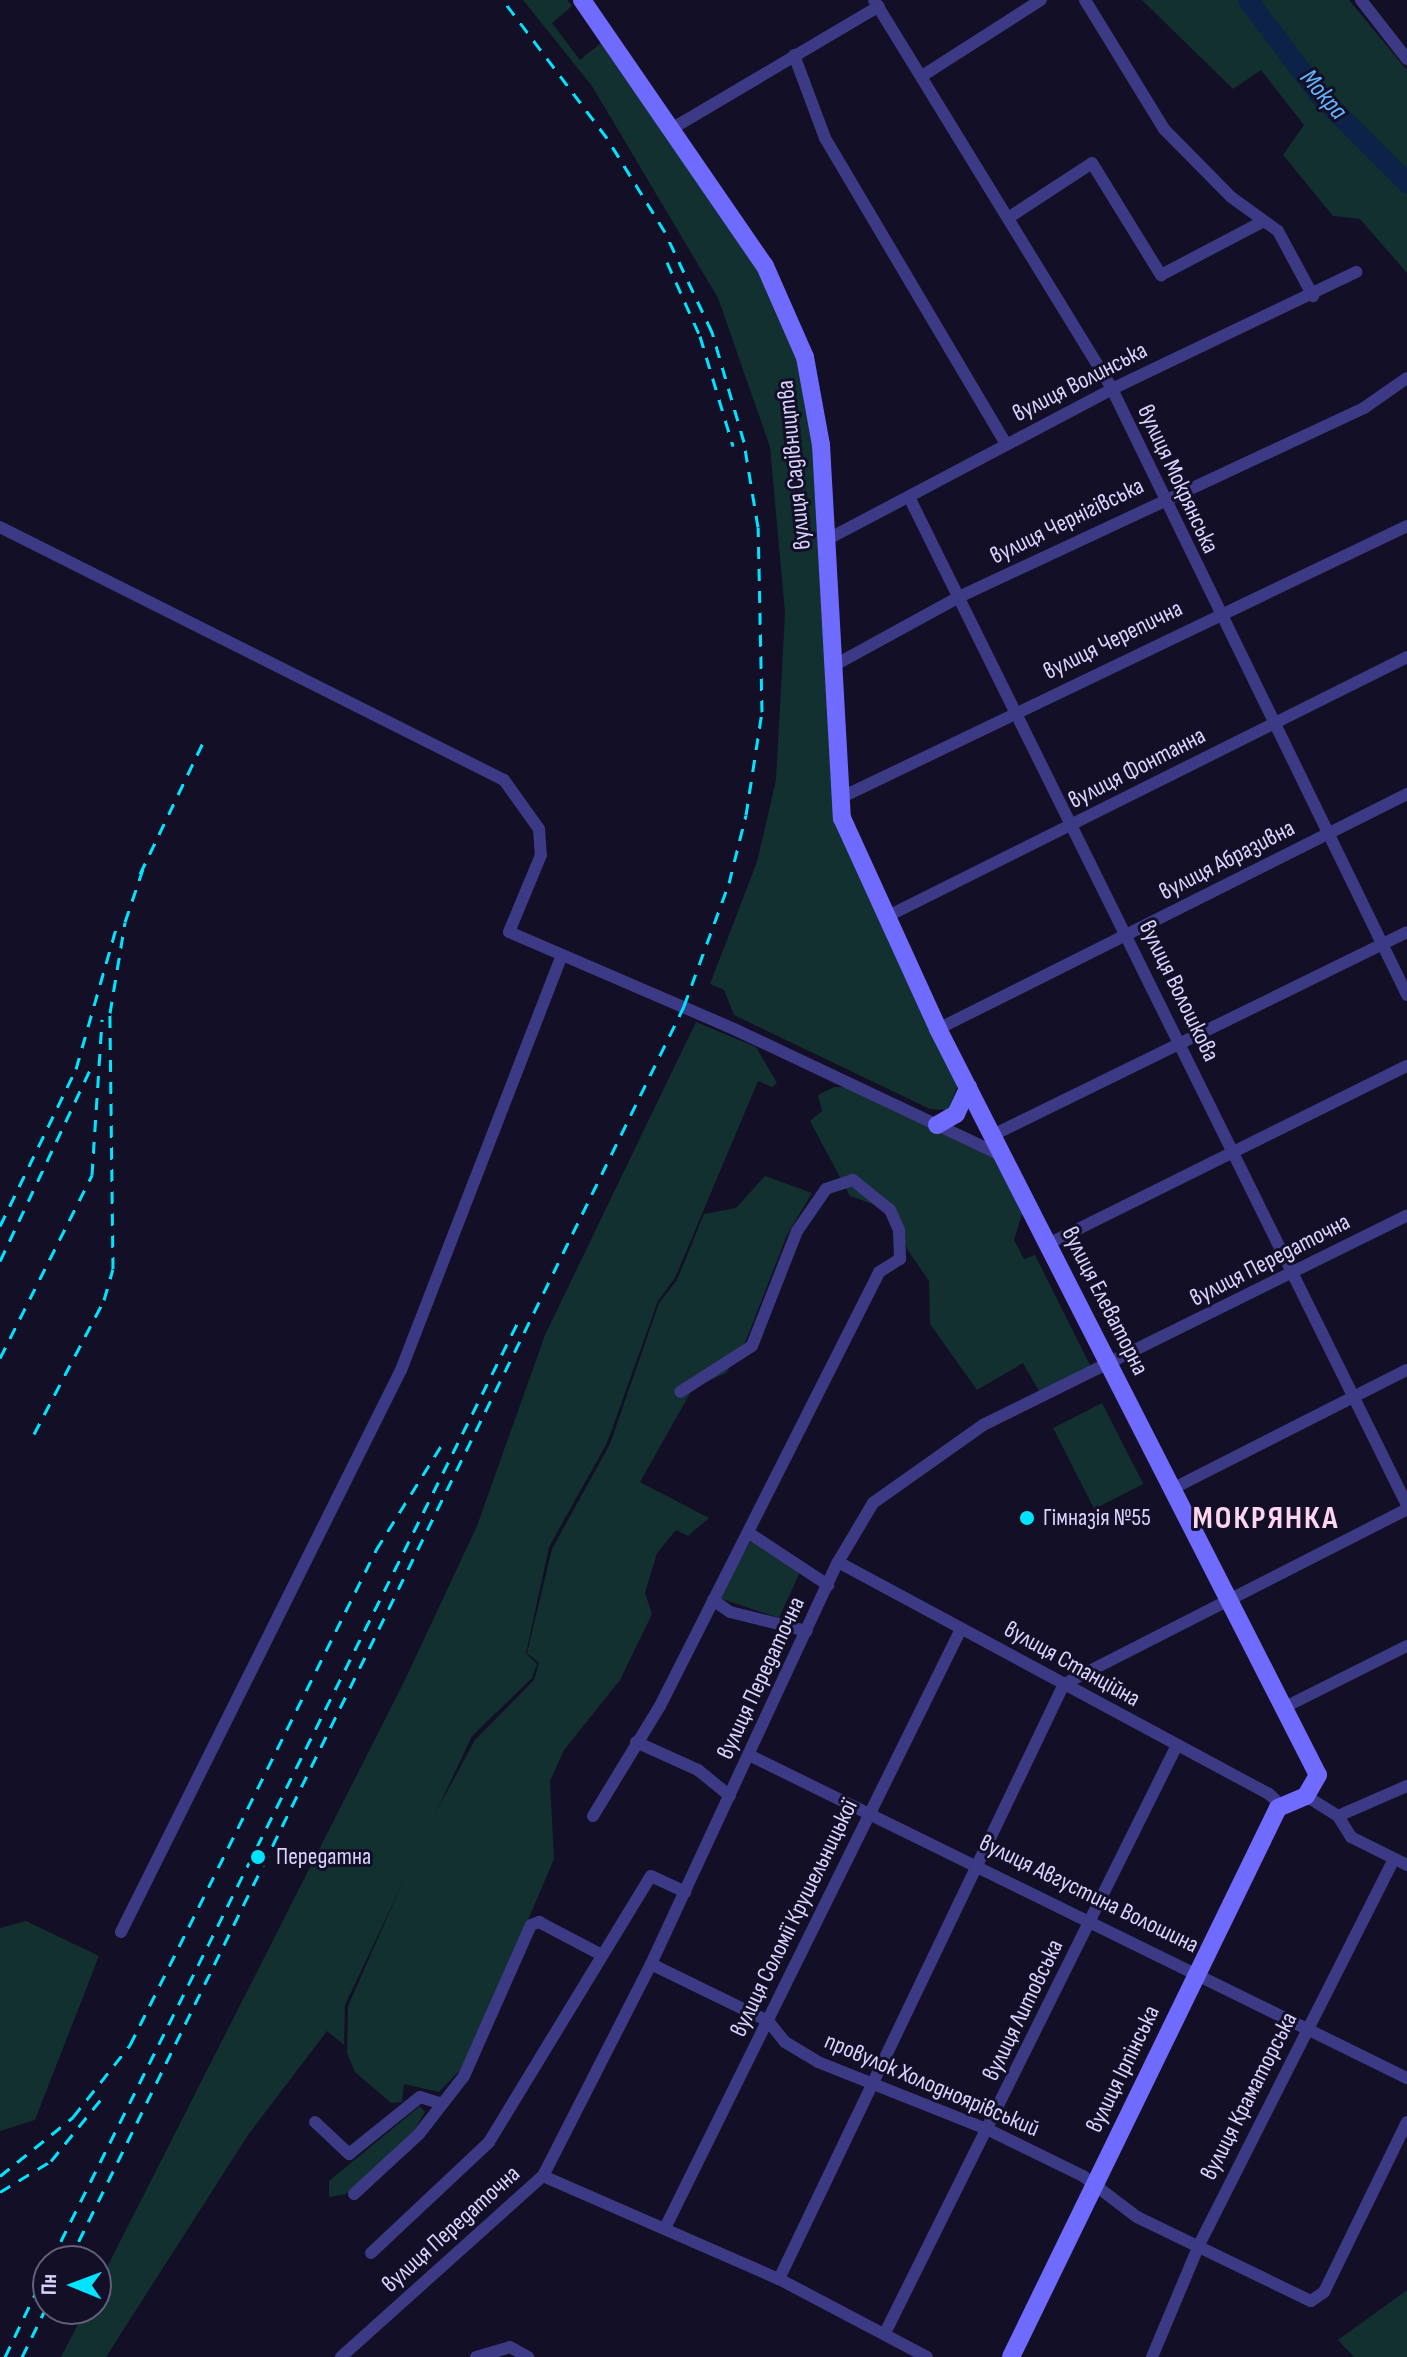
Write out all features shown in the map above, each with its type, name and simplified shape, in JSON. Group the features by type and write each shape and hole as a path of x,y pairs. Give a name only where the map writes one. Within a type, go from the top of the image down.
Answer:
{"street":[{"name":"вулиця Садівництва","path":"582,0 673,128 789,311 815,398 828,539 840,798"},
{"path":"922,76 1041,0"},
{"path":"1085,0 1164,129 1231,197 1278,231 1313,296"},
{"path":"1361,0 1407,59"},
{"path":"673,128 876,3"},
{"name":"вулиця Мокрянська","path":"876,3 1112,389 1216,614 1407,995"},
{"path":"794,55 825,138 1006,444"},
{"path":"1008,218 1092,163 1161,275 1264,221"},
{"name":"вулиця Волинська","path":"828,539 1112,389 1313,296 1356,272"},
{"name":"вулиця Чернігівська","path":"833,666 961,596 1163,499 1364,408 1407,378"},
{"name":"вулиця Волошкова","path":"909,497 961,596 1290,1274 1354,1396 1407,1507"},
{"name":"вулиця Черепична","path":"840,798 1216,614 1407,526"},
{"path":"0,527 504,780 539,829 541,855 509,932 1004,1157"},
{"name":"вулиця Фонтанна","path":"886,917 1407,657"},
{"name":"вулиця Абразивна","path":"938,1029 1407,794"},
{"name":"вулиця Елеваторна","path":"840,798 886,917 938,1029 1287,1706 1318,1775 1306,1796"},
{"path":"993,1135 1407,932"},
{"path":"121,1932 401,1370 562,955"},
{"path":"1048,1244 1407,1066"},
{"path":"937,1125 956,1114 968,1088"},
{"path":"593,1816 749,1533 879,1272 900,1259 899,1230 890,1210 853,1180 826,1189 797,1231 752,1346 680,1392"},
{"name":"вулиця Передаточна","path":"341,2357 543,2176 651,1964 838,1562 873,1503 906,1475 983,1425 1111,1365 1407,1215"},
{"path":"1174,1488 1407,1370"},
{"path":"779,2279 1064,1684 1407,1507"},
{"path":"749,1533 828,1585"},
{"name":"вулиця Станційна","path":"838,1562 1176,1747 1269,1794 1282,1806"},
{"path":"713,1600 730,1612 807,1631"},
{"name":"вулиця Соломії Крушельницької","path":"666,2226 961,1629"},
{"path":"1287,1706 1407,1646"},
{"path":"636,1742 698,1770 730,1796"},
{"name":"вулиця Литовська","path":"885,2333 989,2130 1176,1747"},
{"name":"вулиця Августина Волошина","path":"749,1755 1198,1971 1407,2078"},
{"path":"1338,1816 1407,1786"},
{"path":"1282,1806 1306,1796 1338,1816 1351,1837 1407,1865"},
{"name":"вулиця Ірпінська","path":"1011,2357 1093,2184 1282,1806"},
{"name":"вулиця Краматорська","path":"1152,2357 1200,2243 1394,1859"},
{"path":"371,2253 489,2142 600,1954 651,1876 685,1892"},
{"path":"354,2194 419,2134 477,2053 531,1925 539,1922 600,1954"},
{"name":"провулок Холодноярівський","path":"651,1964 768,2021 800,2052 989,2130 1093,2184 1137,2217 1200,2243 1307,2299 1324,2292 1407,2122"},
{"path":"315,2122 349,2154 420,2097 440,2103"},
{"path":"543,2176 666,2226 779,2279 927,2357"},
{"path":"476,2357 510,2347 528,2357"}],"green space":[{"path":"523,0 567,0 572,6 552,23 580,60 602,42 768,282 800,359 810,409 834,781 888,937 958,1085 948,1110 930,1109 734,1015 724,990 710,984 757,862 776,780 785,613 770,447 718,298 592,86"},
{"path":"1142,0 1349,0 1407,70 1407,273 1360,219 1333,216 1283,155 1304,125 1261,70 1233,89"},
{"path":"696,1022 756,1047 777,1083 772,1087 758,1081 675,1278 658,1301 607,1443 549,1547 526,1653 537,1664 532,1678 472,1736 345,2005 344,2045 327,2031 248,2135 106,2357 61,2357 78,2325 112,2325 112,2257 403,1684 477,1526 545,1335"},
{"path":"834,1087 849,1087 998,1159 1023,1211 1014,1240 1024,1259 1035,1255 1091,1367 1039,1391 1023,1363 977,1390 930,1324 929,1281 907,1249 895,1212 850,1196 810,1121 822,1111 818,1095"},
{"path":"765,1176 812,1193 787,1235 745,1343 726,1373 693,1388 640,1482 709,1518 688,1536 676,1530 657,1553 645,1593 652,1614 620,1680 564,1750 550,1781 554,1859 466,2064 439,2092 404,2084 402,2102 391,2103 355,2072 347,2053 348,2006 424,1834 475,1740 534,1680 539,1663 527,1653 552,1549 610,1444 659,1303 677,1280 704,1214 736,1208"},
{"path":"1102,1403 1143,1484 1094,1509 1053,1428"},
{"path":"751,1541 800,1572 779,1618 719,1598"},
{"path":"26,1921 99,1956 35,2120 0,2131 0,1928"},
{"path":"420,2106 425,2112 413,2133 346,2194 329,2197 329,2181"},
{"path":"1407,2290 1407,2357 1354,2357 1338,2340"}],"waterway":[{"name":"Мокра","path":"1248,0 1321,97 1407,183"}],"railway":[{"path":"77,2245 684,1006 729,883 746,815 762,712 758,527 744,442 712,332 665,232 607,138 503,0"},
{"path":"667,262 700,336 733,446"},
{"path":"140,874 206,736"},
{"path":"34,1434 104,1300 113,1269 110,1013 125,922 144,866"},
{"path":"0,1226 76,1069 118,922"},
{"path":"0,1358 92,1175 102,1019"},
{"path":"0,1261 93,1063"},
{"path":"59,2245 521,1316"},
{"path":"0,2176 73,2117 130,2045 376,1550 444,1441"},
{"path":"0,2192 51,2161 102,2098"},
{"path":"5,2357 32,2300"},
{"path":"22,2357 38,2325"}],"place":[{"name":"Гімназія №55","path":"1027,1518"},
{"name":"Передатна","path":"258,1857"}],"district":[{"name":"МОКРЯНКА","path":"1266,1519"}]}
